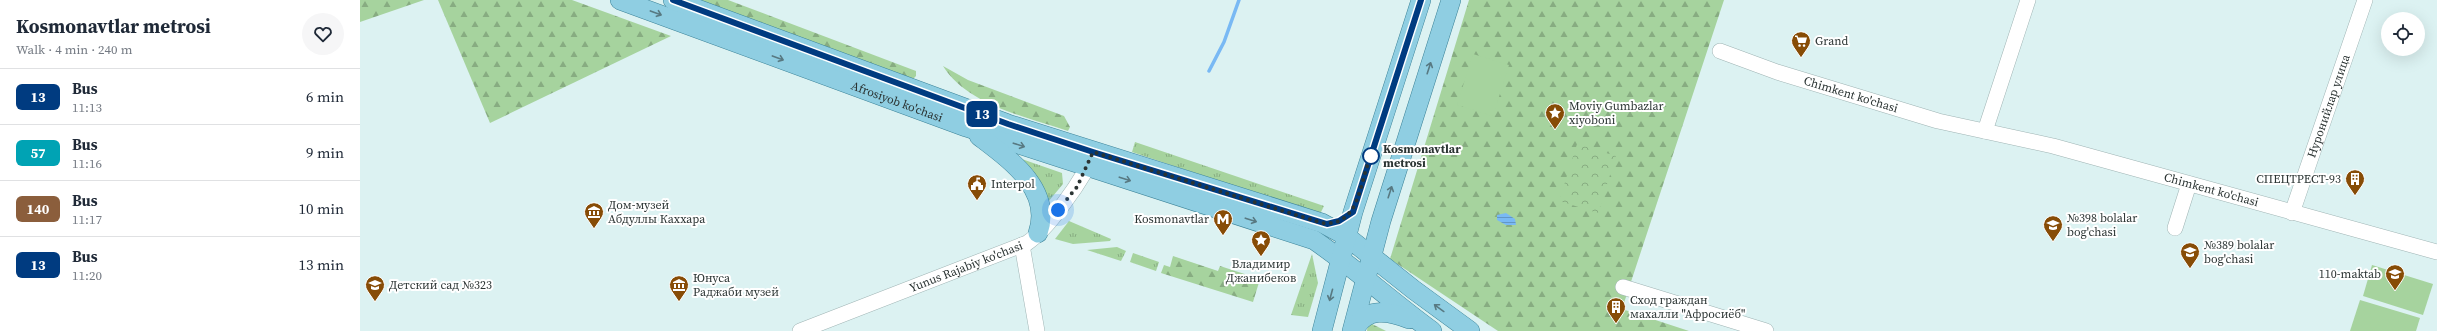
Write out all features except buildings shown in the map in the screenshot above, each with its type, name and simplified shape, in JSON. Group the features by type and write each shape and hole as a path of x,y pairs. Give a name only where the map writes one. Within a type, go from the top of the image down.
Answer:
{"main road":[{"name":"Afrosiyob ko'chasi","path":"620,0 966,127 1090,159 1322,223 1346,236 1371,257 1470,331"},
{"name":"Afrosiyob ko'chasi","path":"673,0 932,97 1090,159 1314,240 1341,258 1365,280 1431,330"},
{"path":"1322,331 1353,212 1420,0"},
{"path":"1353,331 1381,220 1451,0"},
{"path":"966,127 1008,160 1034,189 1040,200 1042,211 1038,233"},
{"path":"1322,223 1339,221 1353,212"},
{"name":"Afrosiyob ko'chasi","path":"1314,240 1346,236 1373,227 1381,220"},
{"path":"1341,258 1371,257"},
{"path":"1353,331 1363,318 1377,312 1394,314 1431,330"}],"street":[{"path":"1985,131 2028,0"},
{"name":"Нуронийлар улица","path":"2292,213 2365,0"},
{"name":"Chimkent ko'chasi","path":"1720,51 1776,72 1938,121 2053,146 2437,252"},
{"name":"Yunus Rajabiy ko'chasi","path":"800,331 1022,245 1038,233 1077,187 1090,159"},
{"path":"2175,228 2190,184"},
{"path":"1022,245 1037,331"},
{"path":"1623,287 1766,331"}],"green space":[{"path":"360,0 424,0 360,22"},
{"path":"438,0 572,0 671,36 490,123"},
{"path":"698,0 728,0 916,71 916,76 912,80"},
{"name":"Moviy Gumbazlar xiyoboni","path":"1469,0 1724,0 1622,309 1689,331 1498,331 1390,259"},
{"path":"1473,54 1509,65 1493,116 1457,105"},
{"path":"943,66 968,80 1064,116 1070,127 1068,131 1017,115 982,100 967,91"},
{"path":"1135,142 1324,206 1321,212 1315,213 1132,152"},
{"path":"1577,144 1616,156 1598,213 1559,201"},
{"path":"1010,155 1062,173 1063,184 1048,202"},
{"path":"1069,221 1111,239 1110,241 1073,244 1055,239"},
{"path":"1117,247 1126,251 1121,261 1087,250"},
{"path":"1133,253 1159,262 1156,271 1130,262"},
{"path":"1312,254 1318,283 1308,317 1291,315"},
{"path":"1173,256 1218,271 1220,266 1260,279 1253,302 1161,273 1164,265 1170,267"},
{"path":"2372,265 2433,284 2423,315 2363,296"},
{"path":"2360,300 2420,318 2416,331 2350,331"},
{"path":"1368,322 1386,331 1367,331"}],"water":[{"path":"1506,213 1515,219 1516,225 1506,225 1497,220 1497,215"}],"waterway":[{"path":"1209,71 1224,42 1239,0"}],"bus line":[{"name":"13","path":"673,0 1008,124 1093,152 1327,224 1339,221 1353,212 1421,0"}],"place":[{"name":"Grand","path":"1801,58"},
{"name":"Moviy Gumbazlar xiyoboni","path":"1555,130"},
{"name":"Kosmonavtlar metrosi","path":"1371,156"},
{"name":"СПЕЦТРЕСТ-93","path":"2355,196"},
{"name":"Interpol","path":"977,201"},
{"name":"Дом-музей Абдуллы Каххара","path":"594,229"},
{"name":"Kosmonavtlar","path":"1223,236"},
{"name":"№398 bolalar bog'chasi","path":"2053,242"},
{"name":"Владимир Джанибеков","path":"1261,257"},
{"name":"№389 bolalar bog'chasi","path":"2190,269"},
{"name":"110-maktab","path":"2395,291"},
{"name":"Детский сад №323","path":"375,302"},
{"name":"Юнуса Раджаби музей","path":"679,302"},
{"name":"Сход граждан махалли \"Афросиёб\"","path":"1616,324"}],"route":[{"path":"1058,210 1077,187 1088,167 1093,152 1327,224 1342,220 1353,212 1371,156"}]}
